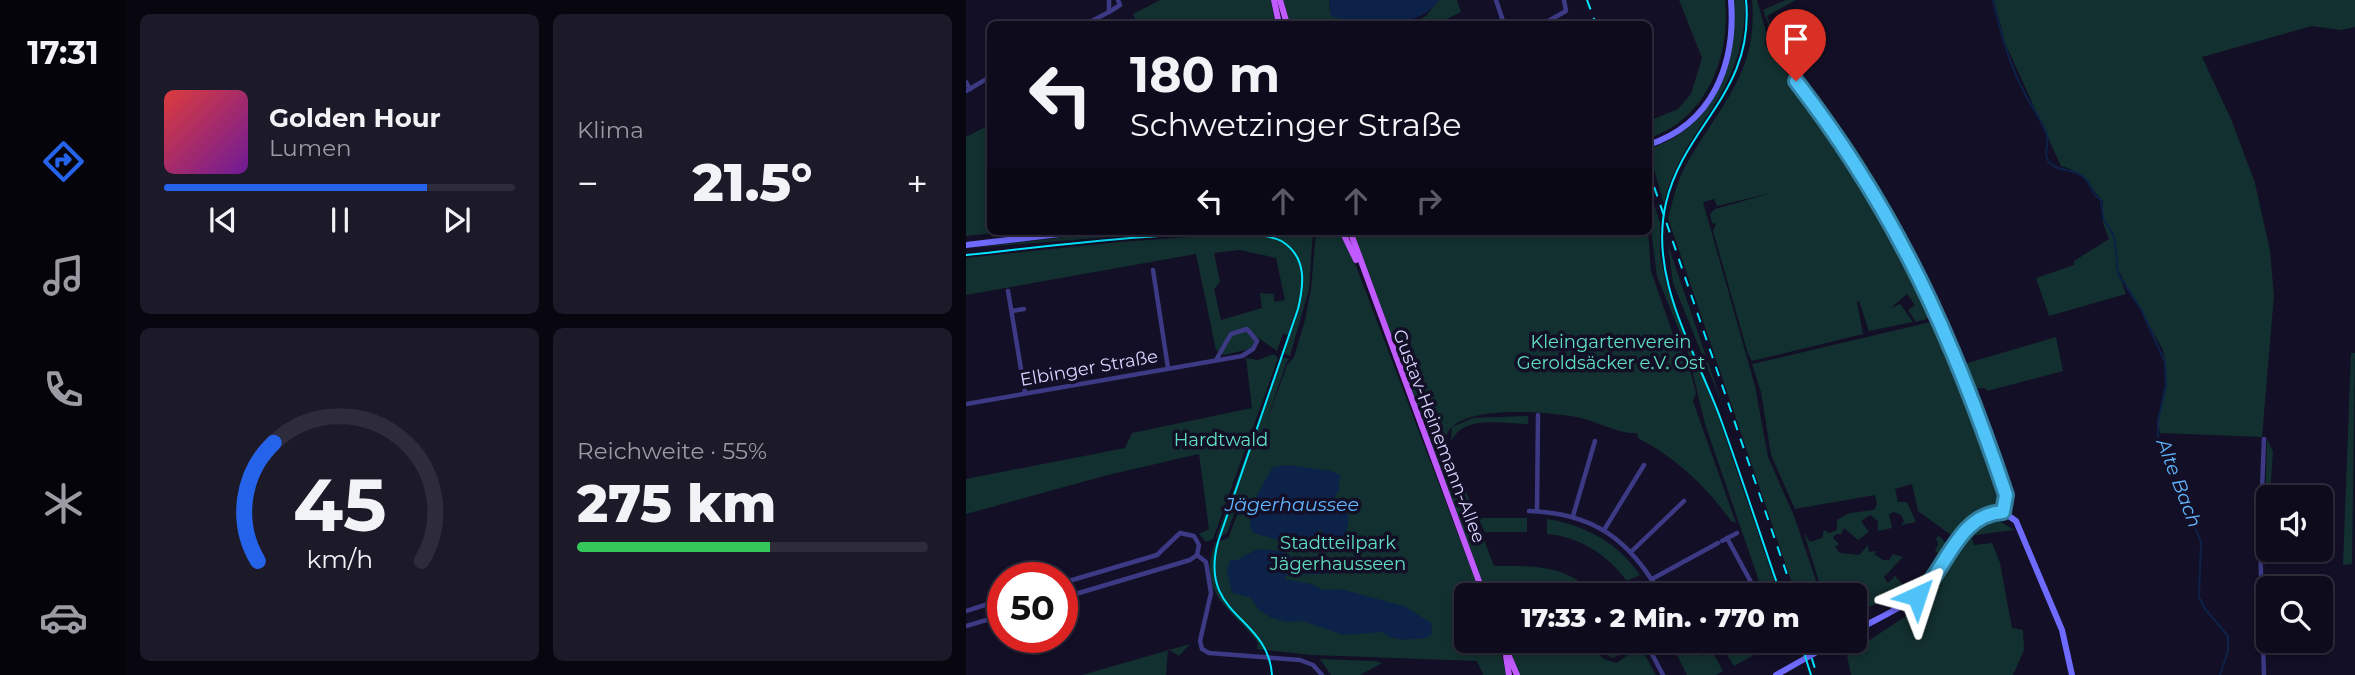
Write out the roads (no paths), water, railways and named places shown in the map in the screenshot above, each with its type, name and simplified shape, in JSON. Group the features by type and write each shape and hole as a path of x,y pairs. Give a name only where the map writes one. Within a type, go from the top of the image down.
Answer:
{"main road":[{"path":"1274,0 1278,21"},
{"path":"1280,0 1286,21"},
{"path":"1652,144 1687,127 1714,91 1728,54 1731,0"},
{"path":"966,245 1051,235"},
{"name":"Gustav-Heinemann-Allee","path":"1344,235 1368,287"},
{"name":"Gustav-Heinemann-Allee","path":"1351,235 1368,287 1479,583"},
{"path":"1867,624 1917,596 1933,580 1966,530 1986,516 2003,512 2016,521 2059,623 2072,675"},
{"path":"1506,653 1510,675"},
{"path":"1507,653 1517,675"},
{"path":"1776,675 1815,653"}],"street":[{"path":"1109,0 1109,12"},
{"path":"1092,21 1119,5 1118,0"},
{"path":"1496,0 1503,21"},
{"path":"1549,21 1562,14 1566,8 1564,0"},
{"path":"1770,46 1847,148 1926,288 2005,492 2003,512"},
{"path":"966,82 968,90 987,79"},
{"path":"1153,270 1168,368"},
{"path":"1008,291 1026,393"},
{"path":"1012,311 1024,309"},
{"name":"Elbinger Straße","path":"966,404 1216,360 1250,353 1257,341 1255,335 1247,329 1235,332 1221,348 1216,360"},
{"path":"1538,415 1538,511"},
{"path":"2264,439 2260,551 2264,675"},
{"path":"1573,516 1595,441"},
{"path":"1604,530 1644,465"},
{"path":"1632,551 1684,501"},
{"path":"1529,511 1573,516 1604,530 1632,551 1654,583"},
{"path":"1078,578 1157,555 1172,537 1183,532 1194,536 1199,545 1197,555 1185,562 1078,593"},
{"path":"1652,579 1737,533"},
{"path":"1722,541 1750,583"},
{"path":"1197,555 1206,562 1211,593 1200,641 1202,649 1209,653 1303,661 1322,675"},
{"path":"966,611 987,604"},
{"path":"966,626 987,620"},
{"path":"1652,653 1663,675"}],"water":[{"path":"1329,0 1439,0 1430,10 1406,21 1359,21 1331,16"},
{"name":"Jägerhaussee","path":"1288,465 1331,471 1340,475 1339,490 1330,504 1344,509 1349,516 1344,547 1336,549 1324,545 1322,530 1318,530 1311,544 1292,544 1253,533 1250,517 1260,490 1273,467"},
{"name":"Jägerhaussee","path":"1258,549 1280,551 1296,559 1327,561 1330,566 1326,574 1288,574 1284,579 1311,584 1323,590 1341,589 1406,607 1431,623 1432,633 1427,638 1410,639 1393,638 1383,632 1343,635 1303,621 1287,622 1272,618 1259,610 1250,597 1232,593 1227,571 1230,560 1237,560"}],"waterway":[{"name":"Alte Bach","path":"1993,0 2014,70 2047,135 2048,161 2055,167 2082,176 2101,200 2103,218 2114,236 2118,274 2142,311 2165,362 2166,385 2158,421 2158,437 2201,542 2199,597 2205,609 2228,636 2228,651 2220,675"}],"tram line":[{"path":"1746,0 1746,32 1740,60 1716,107 1687,151 1666,203 1662,231 1663,259 1677,314 1721,420 1777,583"},
{"path":"966,255 1181,235"},
{"path":"1244,235 1262,236 1283,242 1291,248 1302,272 1298,309 1218,542 1214,567 1217,586 1225,601 1259,639 1268,655 1272,675"},
{"path":"1804,653 1811,675"}],"railway":[{"path":"1587,0 1595,21"},
{"path":"1652,181 1790,583"},
{"path":"1810,653 1817,675"}],"park label":[{"name":"Kleingartenverein Geroldsäcker e.V. Ost","path":"1611,352"},
{"name":"Hardtwald","path":"1221,440"},
{"name":"Stadtteilpark Jägerhausseen","path":"1338,553"}]}
